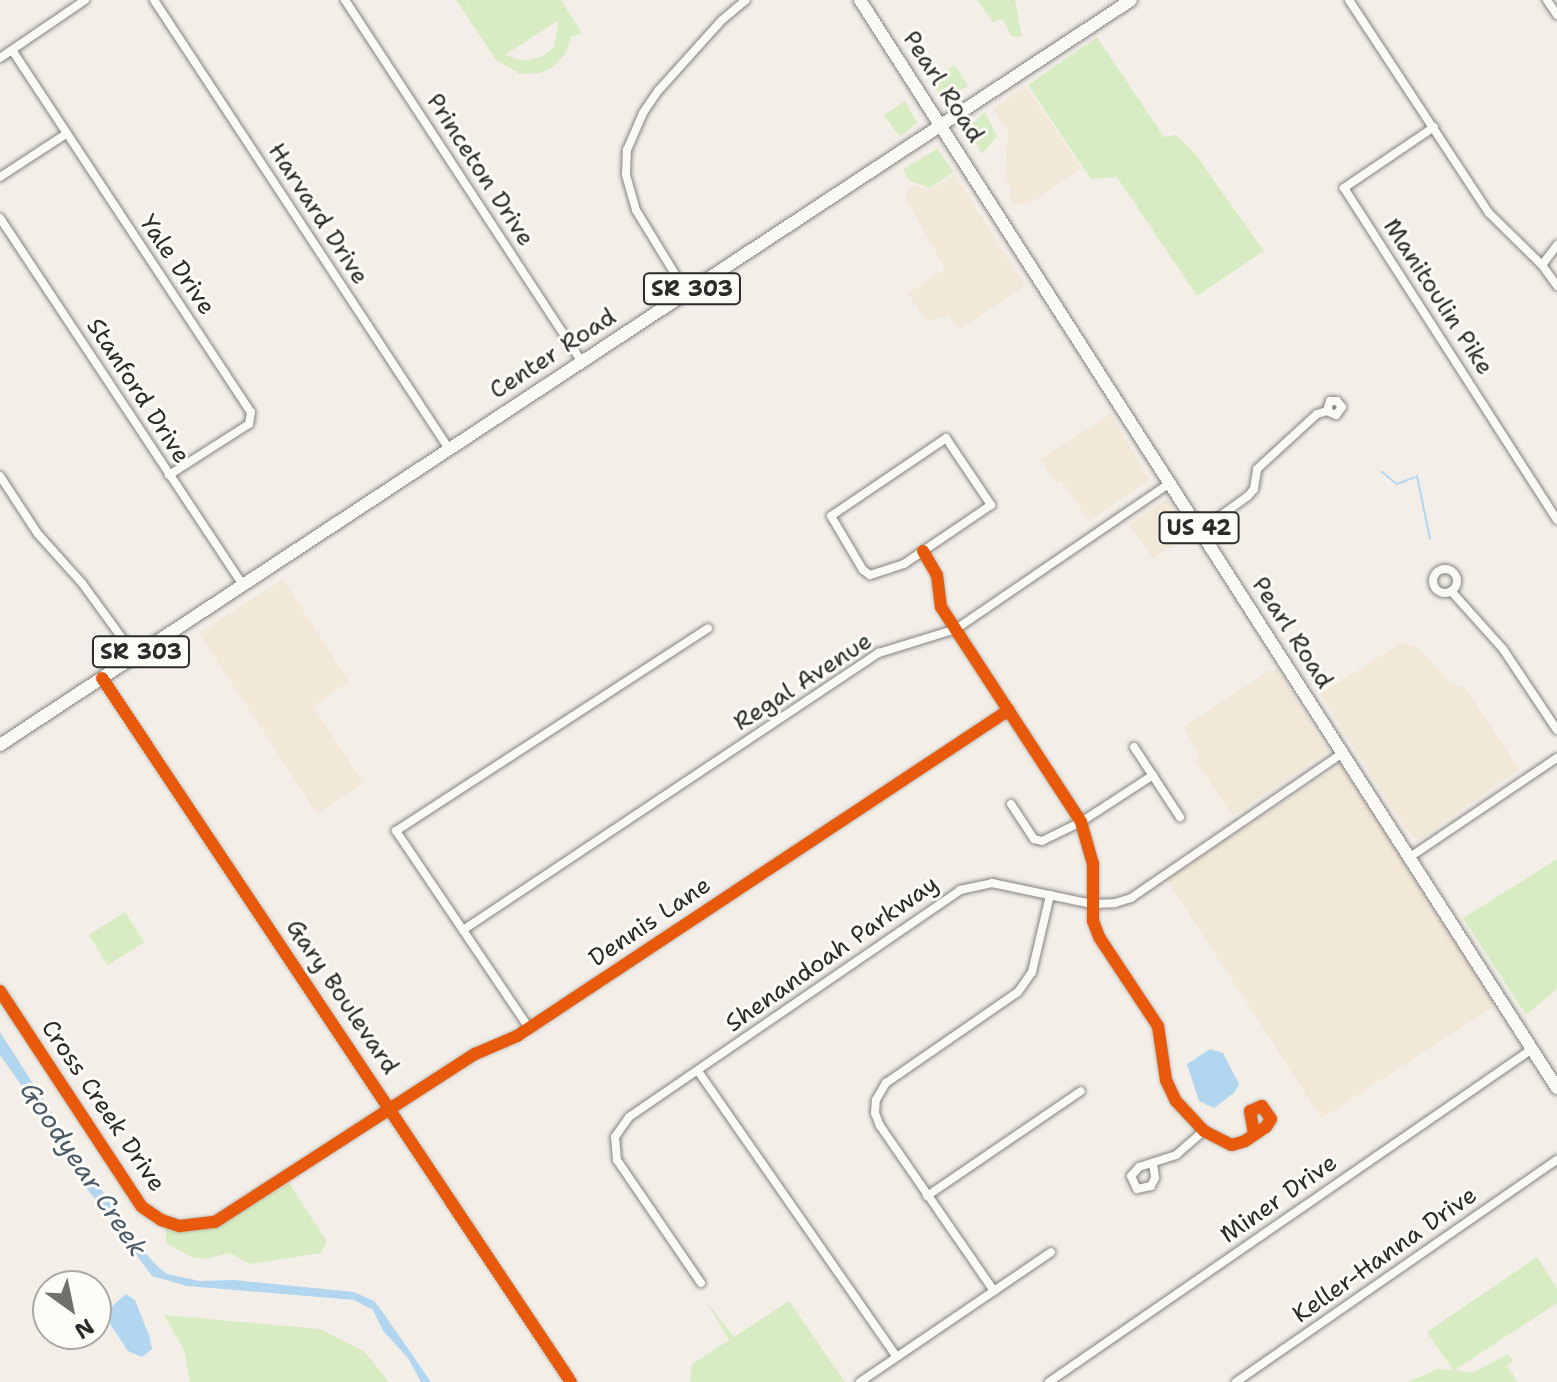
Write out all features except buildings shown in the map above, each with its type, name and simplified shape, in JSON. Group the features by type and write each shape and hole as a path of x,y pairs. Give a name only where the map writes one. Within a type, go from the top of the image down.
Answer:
{"main road":[{"name":"Pearl Road","path":"860,0 1557,1088"},
{"name":"Center Road","path":"0,745 1131,0"}],"street":[{"path":"0,58 85,0"},
{"name":"Harvard Drive","path":"154,0 449,449"},
{"name":"Princeton Drive","path":"345,0 581,361"},
{"path":"686,292 636,210 626,174 627,150 643,113 658,91 722,20 746,0"},
{"path":"1349,0 1498,224 1542,265 1557,286"},
{"path":"1547,0 1557,15"},
{"name":"Yale Drive","path":"12,50 251,412 249,424 169,475"},
{"name":"Manitoulin Pike","path":"1434,127 1344,188 1557,520"},
{"path":"0,177 66,134"},
{"name":"Stanford Drive","path":"0,218 243,585"},
{"path":"1542,265 1557,245"},
{"path":"1201,530 1248,496 1254,489 1257,469 1265,460 1317,414 1327,411"},
{"path":"946,438 991,505 923,551 904,564 870,575 863,570 831,516 946,438"},
{"path":"0,476 38,534 82,583 135,656"},
{"name":"Regal Avenue","path":"463,930 879,653 956,629 1170,483"},
{"path":"923,551 937,575 941,607 1081,822 1093,864 1092,904 1099,937 1158,1026 1170,1091 1183,1111 1204,1131 1232,1145 1245,1141 1254,1133"},
{"path":"1451,591 1503,649 1557,730"},
{"path":"529,1028 396,831 708,628"},
{"name":"Gary Boulevard","path":"102,678 571,1382"},
{"name":"Dennis Lane","path":"310,1162 475,1054 529,1028 1009,710"},
{"path":"1134,747 1180,817"},
{"name":"Shenandoah Parkway","path":"701,1283 617,1160 615,1137 629,1117 960,890 992,883 1092,904 1115,903 1131,898 1343,753"},
{"path":"1410,857 1557,758"},
{"path":"1011,804 1038,841 1081,822 1153,775"},
{"path":"994,1291 880,1126 875,1113 876,1100 886,1083 1018,992 1032,972 1050,895"},
{"name":"Cross Creek Drive","path":"1,996 133,1195 161,1220 180,1226 215,1222 310,1162"},
{"name":"Miner Drive","path":"1049,1382 1532,1049"},
{"path":"698,1071 897,1357"},
{"path":"927,1196 1081,1091"},
{"path":"1153,1163 1186,1149 1204,1131"},
{"name":"Keller-Hanna Drive","path":"1236,1382 1557,1160"},
{"path":"860,1382 1051,1252"}],"shaded area":[{"path":"1026,86 1081,168 1034,201 1015,205 1008,195 1012,192 1005,176 1008,132 993,109"},
{"path":"955,175 1025,286 959,330 948,316 926,321 908,293 945,269 904,196 913,186 929,190"},
{"path":"1111,414 1149,480 1089,521 1061,480 1055,483 1040,459"},
{"path":"1167,499 1190,534 1153,559 1130,524"},
{"path":"283,579 349,682 313,706 363,783 317,814 199,633"},
{"path":"1401,643 1417,646 1447,679 1466,689 1519,769 1419,840 1412,836 1397,816 1320,694"},
{"path":"1270,670 1277,670 1328,751 1233,816 1195,760 1199,755 1183,727"},
{"path":"1342,764 1498,1004 1322,1118 1166,878"}],"green space":[{"path":"456,0 467,0 472,8 468,0 561,0 582,33 571,37 566,53 552,68 540,73 520,74 497,61","holes":["559,20 554,47 543,56 525,61 505,55"]},
{"path":"977,0 1015,0 1022,37 1011,36 1003,19 993,22"},
{"path":"1097,37 1164,137 1176,135 1193,151 1264,251 1197,296 1117,177 1091,179 1028,85"},
{"path":"955,65 968,86 949,98 943,98 931,82"},
{"path":"905,101 917,123 900,137 884,115"},
{"path":"985,112 997,136 982,154 967,129"},
{"path":"937,149 954,172 930,188 910,181 903,169"},
{"path":"1557,859 1557,989 1526,1015 1463,918"},
{"path":"125,912 144,943 108,965 89,935"},
{"path":"289,1183 327,1242 321,1253 250,1264 230,1253 206,1259 191,1257 166,1243 166,1228 188,1232 222,1224"},
{"path":"1537,1257 1557,1288 1557,1303 1455,1370 1472,1373 1508,1354 1513,1361 1507,1366 1518,1382 1407,1382 1438,1369 1453,1370 1427,1332"},
{"path":"706,1301 734,1337 789,1301 845,1382 690,1382 692,1364 729,1340"},
{"path":"164,1315 320,1329 365,1352 389,1382 190,1382 184,1350"}],"water":[{"name":"Goodyear Creek","path":"0,1032 138,1245 159,1268 167,1274 200,1281 234,1280 354,1292 374,1301 431,1382 421,1382 408,1358 383,1331 373,1310 354,1300 187,1286 152,1276 77,1175 48,1123 0,1055"},
{"path":"1210,1049 1223,1053 1239,1084 1234,1093 1214,1108 1199,1101 1187,1064"},
{"path":"126,1294 135,1300 152,1349 142,1357 128,1351 112,1327 112,1306"}],"waterway":[{"path":"1382,472 1397,484 1415,477"},
{"path":"1417,476 1430,539"}],"cycle path":[{"path":"923,551 937,575 941,607 1081,822 1093,864 1093,921 1099,937 1158,1026 1166,1080 1176,1101 1204,1131 1232,1145 1245,1141 1266,1127 1271,1119 1262,1106 1250,1111 1254,1133"},
{"path":"102,678 571,1382"},
{"path":"0,991 142,1207 161,1220 180,1226 215,1222 475,1054 517,1036 1009,710"}]}
